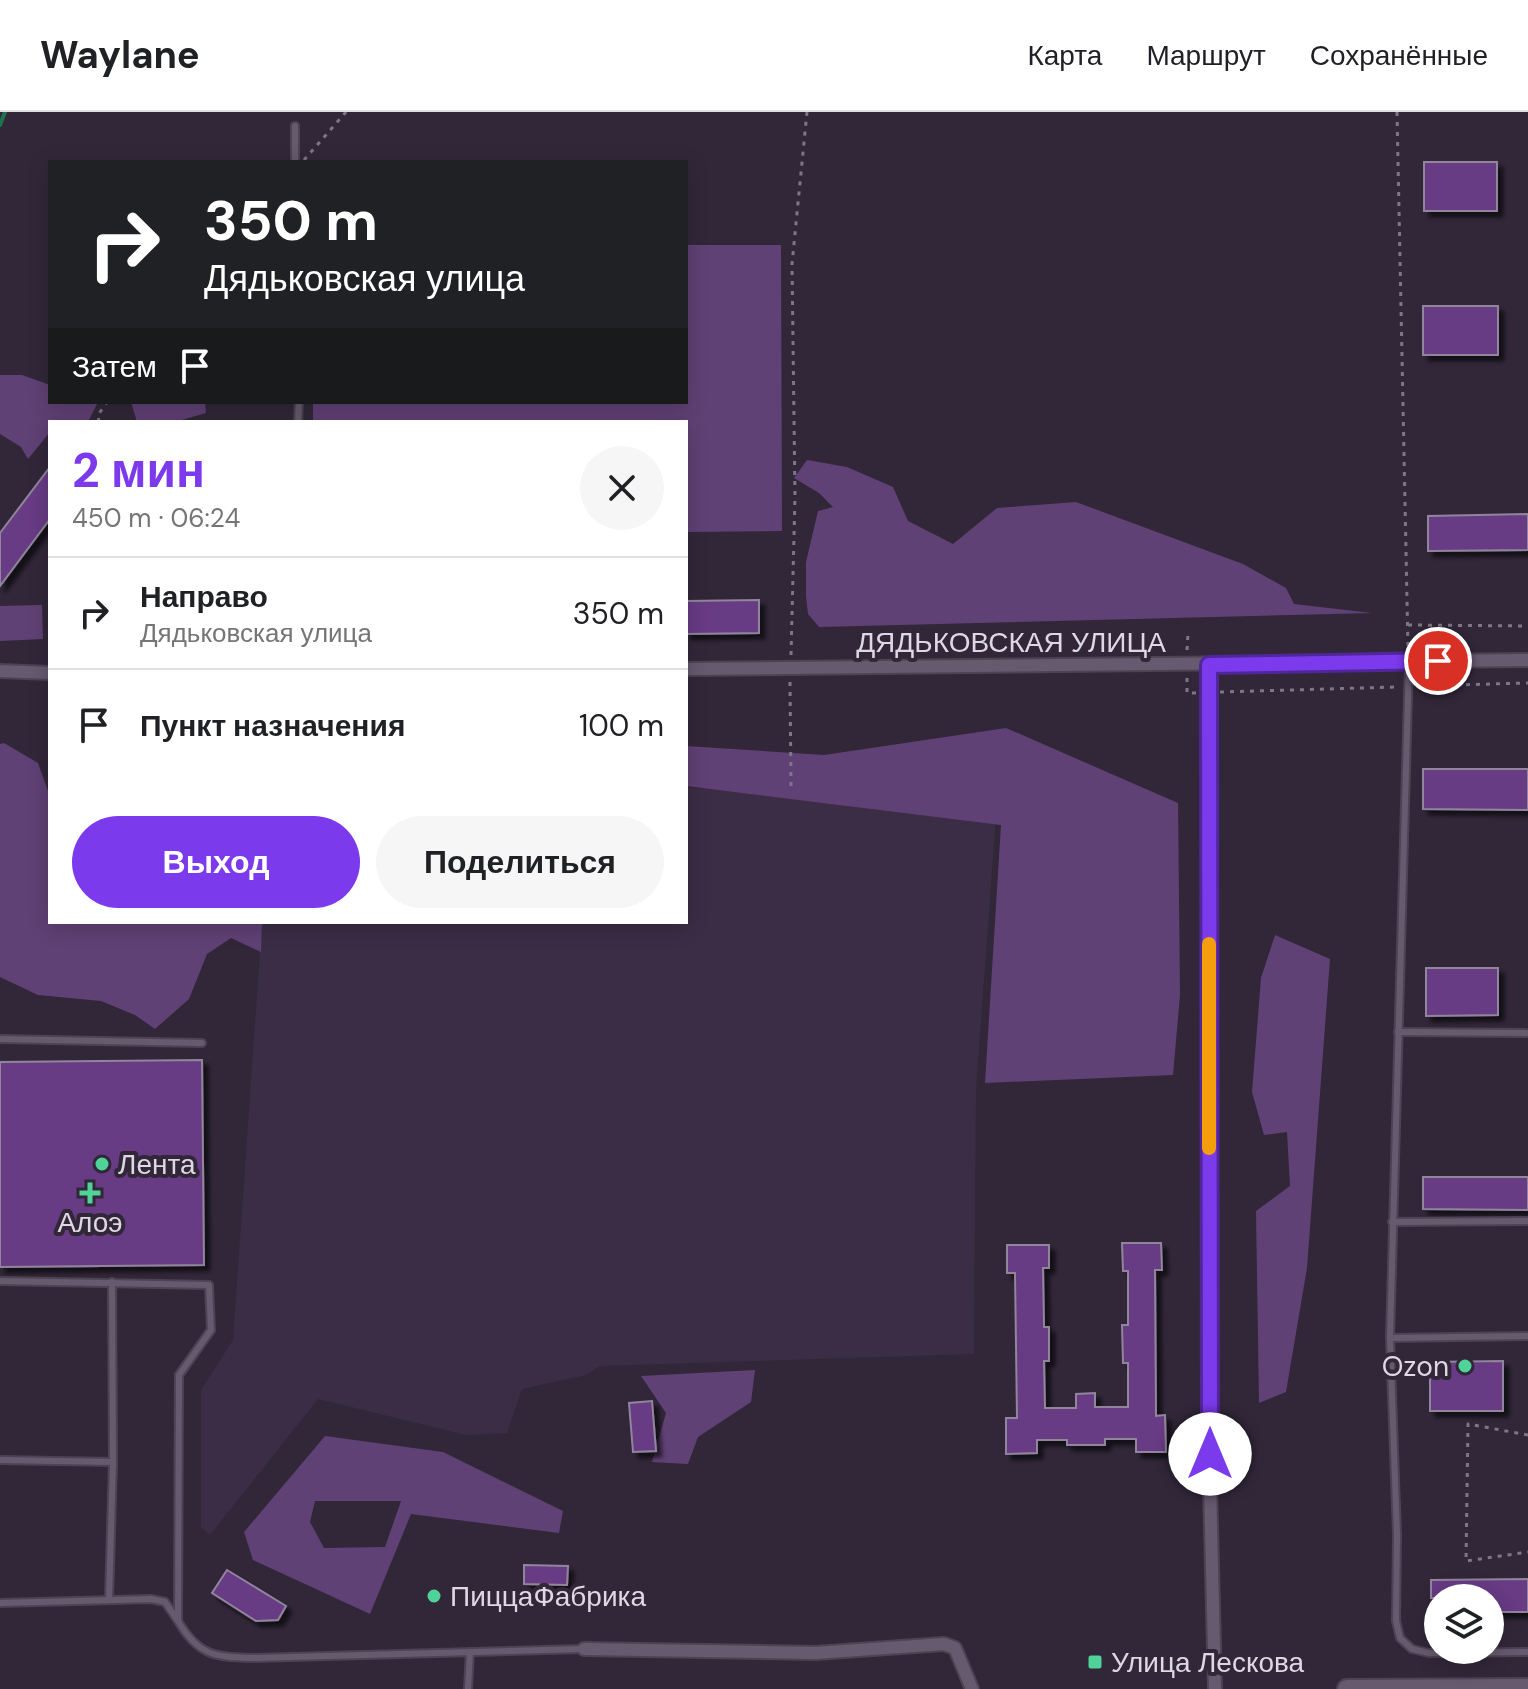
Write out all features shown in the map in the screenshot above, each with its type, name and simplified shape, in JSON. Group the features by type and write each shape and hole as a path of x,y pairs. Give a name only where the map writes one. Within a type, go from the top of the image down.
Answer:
{"main road":[{"path":"1347,1689 1528,1688"}],"street":[{"name":"ДЯДЬКОВСКАЯ УЛИЦА","path":"688,669 1528,660"},
{"path":"1209,665 1210,1486 1215,1689"},
{"path":"0,671 48,673"},
{"path":"584,1649 815,1653 944,1644 955,1648 972,1689"}],"lane":[{"path":"295,126 295,160"},
{"path":"1409,661 1390,1338 1397,1535 1396,1621 1400,1638 1412,1649 1429,1653 1528,1652"},
{"path":"1398,1032 1526,1033"},
{"path":"0,1039 202,1043"},
{"path":"1392,1222 1528,1221"},
{"path":"0,1281 209,1285 211,1330 179,1375 178,1621"},
{"path":"109,1599 113,1462 112,1282"},
{"path":"1390,1338 1528,1336"},
{"path":"0,1460 113,1462"},
{"path":"0,1603 109,1599 165,1602 188,1638 200,1649 220,1657 584,1649"},
{"path":"468,1689 470,1652"}],"path":[{"path":"305,160 346,112"},
{"path":"791,786 795,496 792,264 807,112"},
{"path":"1397,112 1409,661"},
{"path":"1407,625 1528,626"},
{"path":"1187,693 1528,683"},
{"path":"1528,1435 1468,1424 1466,1561 1528,1552"}],"shaded area":[{"path":"688,245 781,245 782,531 688,532 688,420 313,420 313,404 688,404"},
{"path":"0,375 22,375 48,384 48,404 97,404 89,420 48,420 48,434 28,459 21,447 0,434"},
{"path":"132,404 205,404 206,413 182,420 136,420"},
{"path":"807,460 847,467 893,487 908,521 953,544 997,508 1076,502 1243,564 1286,588 1294,604 1372,613 819,627 808,614 806,562 818,511 833,507 819,493 794,478"},
{"path":"42,605 43,639 0,641 0,606"},
{"path":"1006,728 1178,803 1180,995 1173,1075 985,1083 1001,825 688,786 688,746 824,755"},
{"path":"4,743 38,763 48,791 48,924 262,924 261,952 231,938 207,954 189,999 155,1029 135,1015 101,1001 38,995 0,977 0,744"},
{"path":"688,787 996,817 976,1089 974,1354 600,1366 586,1375 522,1389 507,1433 466,1435 318,1399 210,1535 201,1527 201,1390 233,1340 262,924 688,924"},
{"path":"1275,935 1330,959 1307,1268 1286,1392 1259,1403 1256,1211 1290,1186 1287,1132 1264,1135 1252,1092 1261,978"},
{"path":"755,1370 751,1402 698,1437 688,1464 652,1462 666,1413 641,1376"},
{"path":"325,1436 443,1452 563,1511 559,1533 411,1514 370,1614 253,1560 244,1532","holes":["315,1501 401,1501 385,1547 324,1548 310,1522"]}],"building":[{"path":"1424,162 1497,162 1497,211 1424,211"},
{"path":"1423,306 1498,306 1498,355 1423,355"},
{"path":"48,470 48,522 0,586 0,533"},
{"path":"1528,514 1528,550 1428,551 1428,516"},
{"path":"759,600 759,633 688,634 688,601"},
{"path":"1423,769 1528,769 1528,810 1423,809"},
{"path":"1426,968 1498,968 1498,1015 1426,1016"},
{"name":"Лента","path":"202,1060 204,1265 0,1267 0,1062"},
{"path":"1423,1177 1528,1177 1528,1210 1423,1209"},
{"path":"1122,1243 1161,1243 1162,1270 1155,1270 1156,1416 1165,1415 1166,1452 1136,1452 1136,1439 1105,1439 1105,1445 1067,1445 1067,1440 1037,1440 1037,1453 1006,1454 1006,1418 1017,1418 1015,1273 1007,1273 1007,1245 1049,1245 1049,1268 1043,1268 1044,1327 1049,1327 1049,1361 1044,1361 1045,1408 1076,1408 1076,1394 1095,1393 1095,1407 1128,1407 1128,1363 1123,1363 1122,1325 1128,1325 1128,1271 1123,1271"},
{"path":"1503,1361 1503,1411 1430,1411 1430,1362"},
{"path":"652,1401 656,1451 633,1452 629,1403"},
{"path":"524,1565 568,1566 567,1585 524,1584"},
{"path":"227,1570 286,1606 278,1620 256,1621 212,1593"},
{"path":"1528,1579 1528,1612 1504,1612 1504,1584 1431,1584 1431,1580"}],"waterway":[{"path":"0,125 5,112"}],"slow traffic":[{"path":"1209,944 1209,1148"}],"place":[{"name":"Лента","path":"102,1164"},
{"name":"Алоэ","path":"90,1193"},
{"name":"Ozon","path":"1465,1366"},
{"name":"ПиццаФабрика","path":"434,1596"},
{"name":"Улица Лескова","path":"1095,1662"}],"route":[{"path":"1210,1454 1209,665 1438,661"}]}
